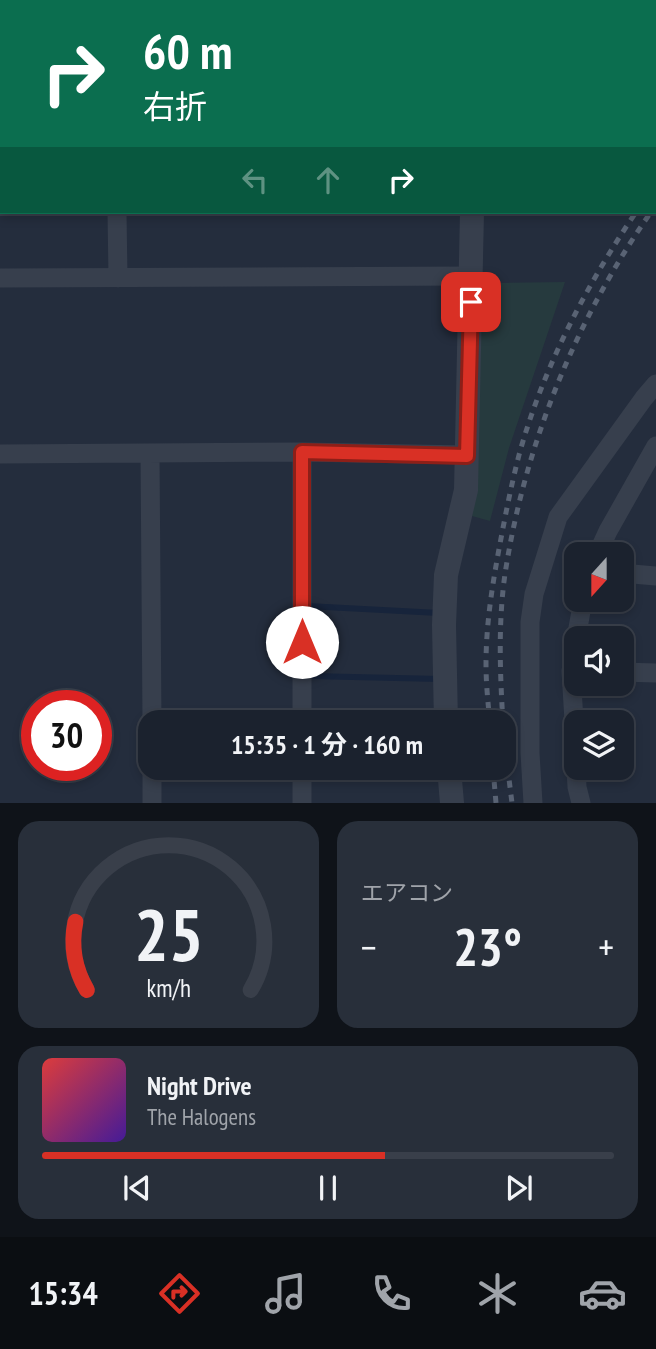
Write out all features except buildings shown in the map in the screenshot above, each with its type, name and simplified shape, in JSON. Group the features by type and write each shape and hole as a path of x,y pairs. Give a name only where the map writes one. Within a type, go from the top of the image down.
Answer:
{"street":[{"path":"117,214 118,278"},
{"path":"446,710 446,575 466,490 472,214"},
{"path":"0,278 471,276"},
{"path":"533,803 530,753 530,622 545,553 558,517 656,384"},
{"path":"603,542 656,446"},
{"path":"0,454 302,452 467,456"},
{"path":"302,452 302,710"},
{"path":"150,453 152,710"},
{"path":"635,484 656,485"},
{"path":"634,574 656,576"},
{"path":"634,672 656,673"},
{"path":"152,780 152,803"},
{"path":"302,780 303,803"},
{"path":"450,780 452,803"},
{"path":"577,780 581,803"}],"green space":[{"path":"565,282 509,448 490,521 472,516 478,283"}],"waterway":[{"path":"307,606 439,613"},
{"path":"309,676 440,679"}],"railway":[{"path":"489,710 486,671 488,620 499,549 519,455 553,359 583,298 635,214"},
{"path":"502,710 501,611 514,526 526,478 557,384 577,339 599,295 650,214"},
{"path":"494,780 496,803"},
{"path":"509,780 512,803"}],"route":[{"path":"302,642 302,452 467,456 471,302"}]}
